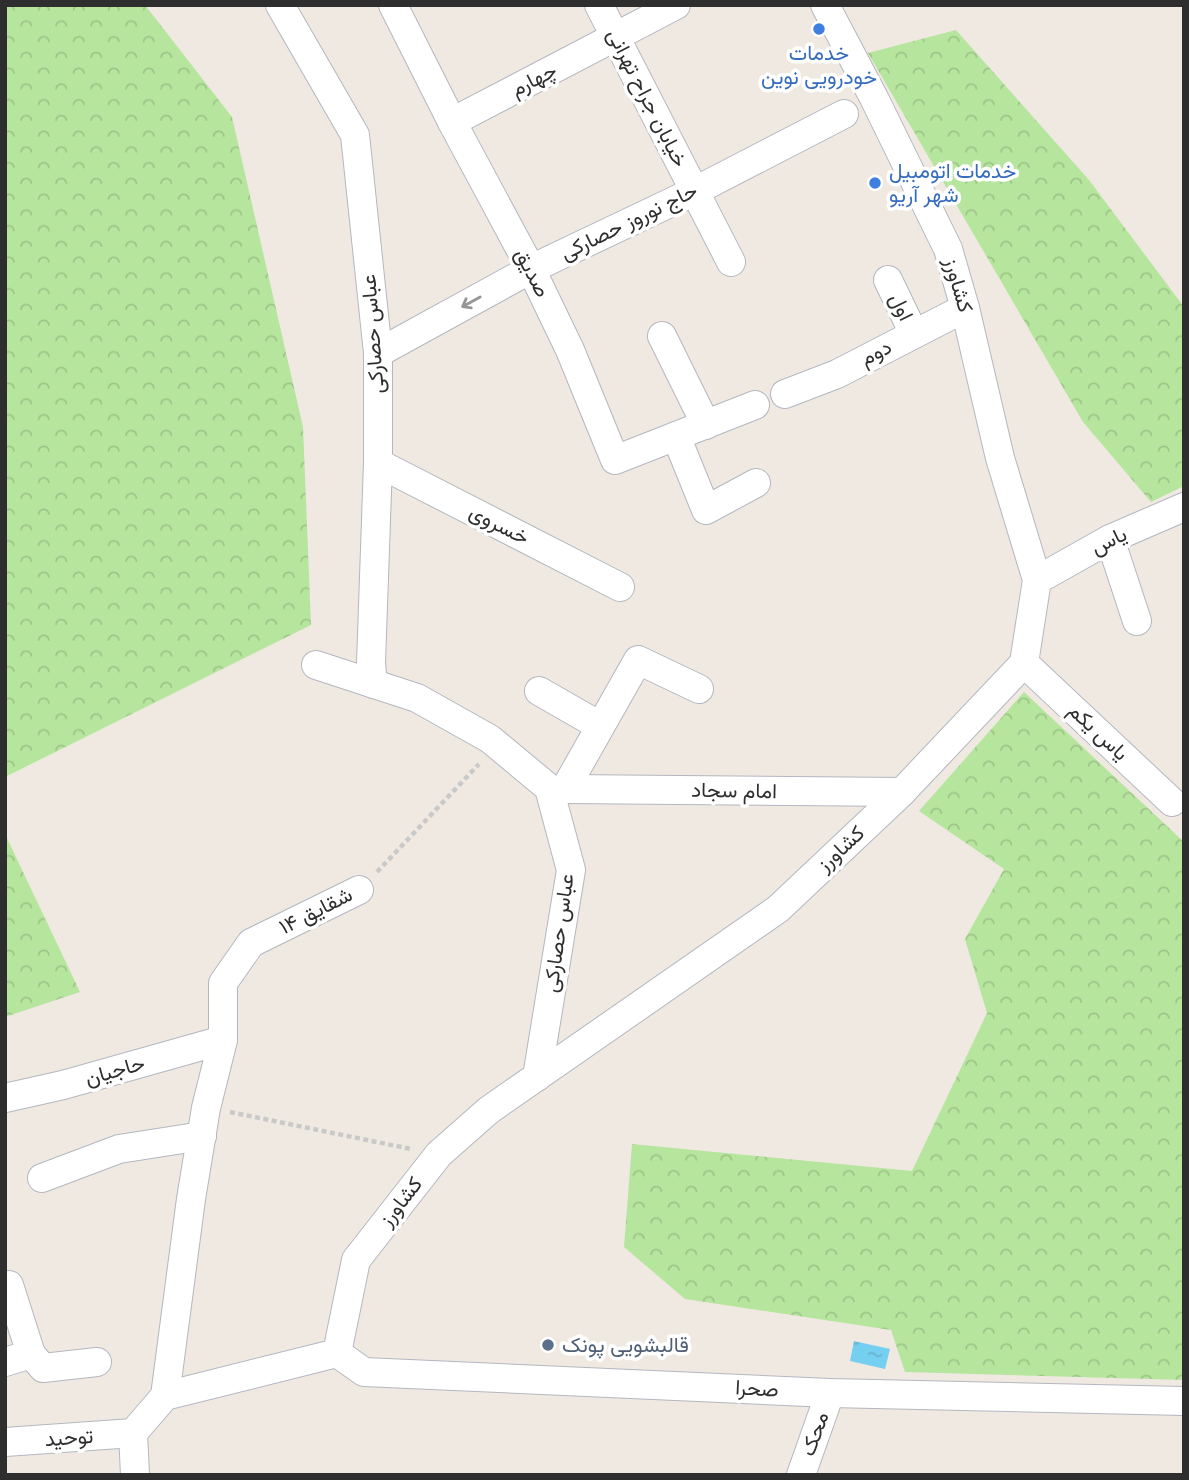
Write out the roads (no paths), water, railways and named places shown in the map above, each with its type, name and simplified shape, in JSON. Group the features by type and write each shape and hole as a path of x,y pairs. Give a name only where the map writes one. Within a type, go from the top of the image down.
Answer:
{"street":[{"name":"عباس حصارکی","path":"280,5 355,135 378,353 378,463 371,663 373,684"},
{"name":"صدیق","path":"393,5 531,269 569,350 615,460 755,405"},
{"name":"خیابان جراح تهرانی","path":"599,5 731,262"},
{"name":"چهارم","path":"452,122 676,5"},
{"name":"کشاورز","path":"337,1353 356,1259 439,1154 489,1110 778,909 902,792 1024,663 1037,580 1000,458 965,308 948,249 874,98 824,5"},
{"name":"حاج نوروز حصارکی","path":"378,353 531,269 695,191 844,114"},
{"name":"اول","path":"888,280 914,334"},
{"name":"دوم","path":"785,394 837,374 965,308"},
{"path":"662,336 706,425"},
{"path":"676,436 706,510 756,483"},
{"name":"خسروی","path":"378,463 620,587"},
{"name":"یاس","path":"1037,580 1110,539 1184,507"},
{"path":"1110,539 1137,621"},
{"path":"539,691 600,726 638,660 699,689"},
{"name":"یاس یکم","path":"1024,663 1172,802"},
{"name":"عباس حصارکی","path":"316,665 418,698 495,744 549,788 571,870 537,1077"},
{"name":"امام سجاد","path":"600,726 565,789 902,792"},
{"name":"شقایق ۱۴","path":"165,1396 191,1199 206,1108 223,1040 223,984 251,943 359,890"},
{"name":"حاجیان","path":"5,1098 63,1085 223,1040"},
{"path":"42,1178 119,1149 202,1136"},
{"path":"9,1285 18,1358 43,1368 97,1362"},
{"path":"135,1475 133,1433 165,1396 337,1353"},
{"name":"صحرا","path":"337,1353 365,1372 830,1393 1184,1401"},
{"name":"محک","path":"801,1475 830,1393"},
{"name":"توحید","path":"5,1443 133,1433"}],"water":[{"path":"854,1341 890,1349 885,1369 850,1361"}],"place":[{"name":"خدمات خودرویی نوین","path":"819,29"},
{"name":"خدمات اتومبیل شهر آریو","path":"875,183"},
{"name":"قالبشویی پونک","path":"548,1345"}]}
